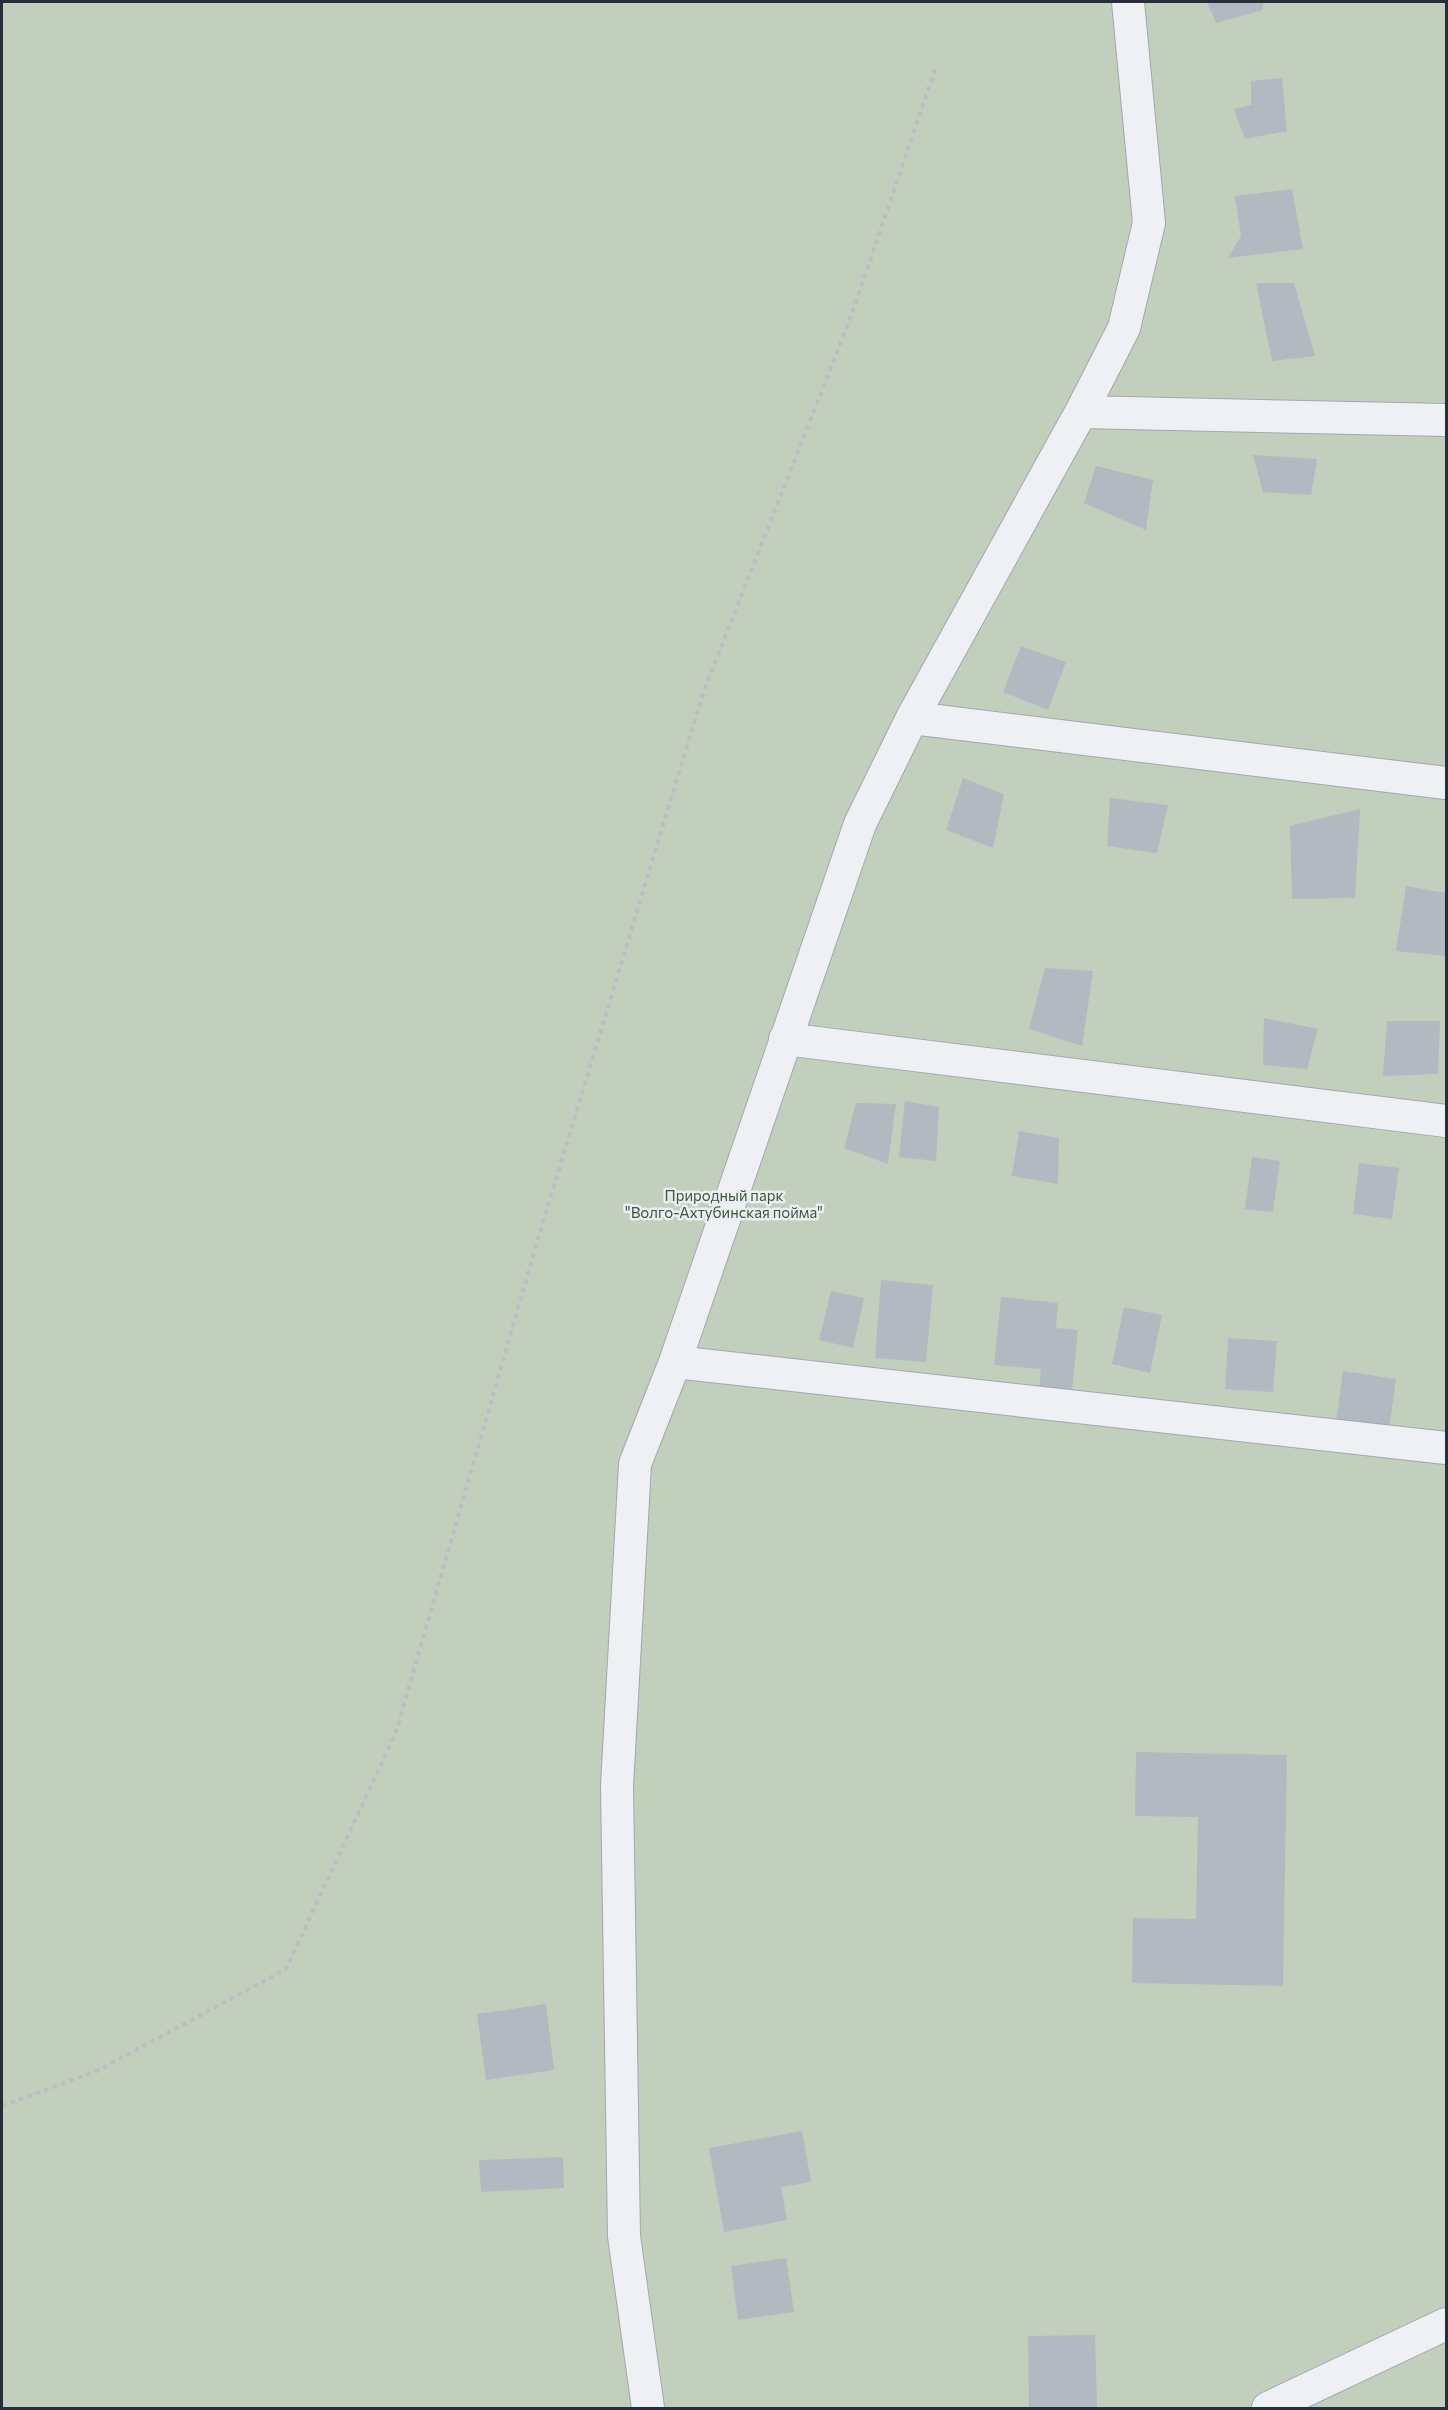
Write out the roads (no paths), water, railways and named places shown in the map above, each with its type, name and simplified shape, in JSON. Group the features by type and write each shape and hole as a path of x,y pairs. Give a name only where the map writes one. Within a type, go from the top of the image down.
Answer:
{"street":[{"path":"648,2409 624,2236 617,1786 635,1464 675,1362 860,824 912,718 1082,412 1124,328 1149,223 1128,2"},
{"path":"1082,412 1446,420"},
{"path":"912,718 1446,783"},
{"path":"785,1039 1446,1121"},
{"path":"675,1362 1446,1448"},
{"path":"1268,2409 1446,2324"}],"park label":[{"name":"Природный парк \"Волго-Ахтубинская пойма\"","path":"724,1204"}]}
